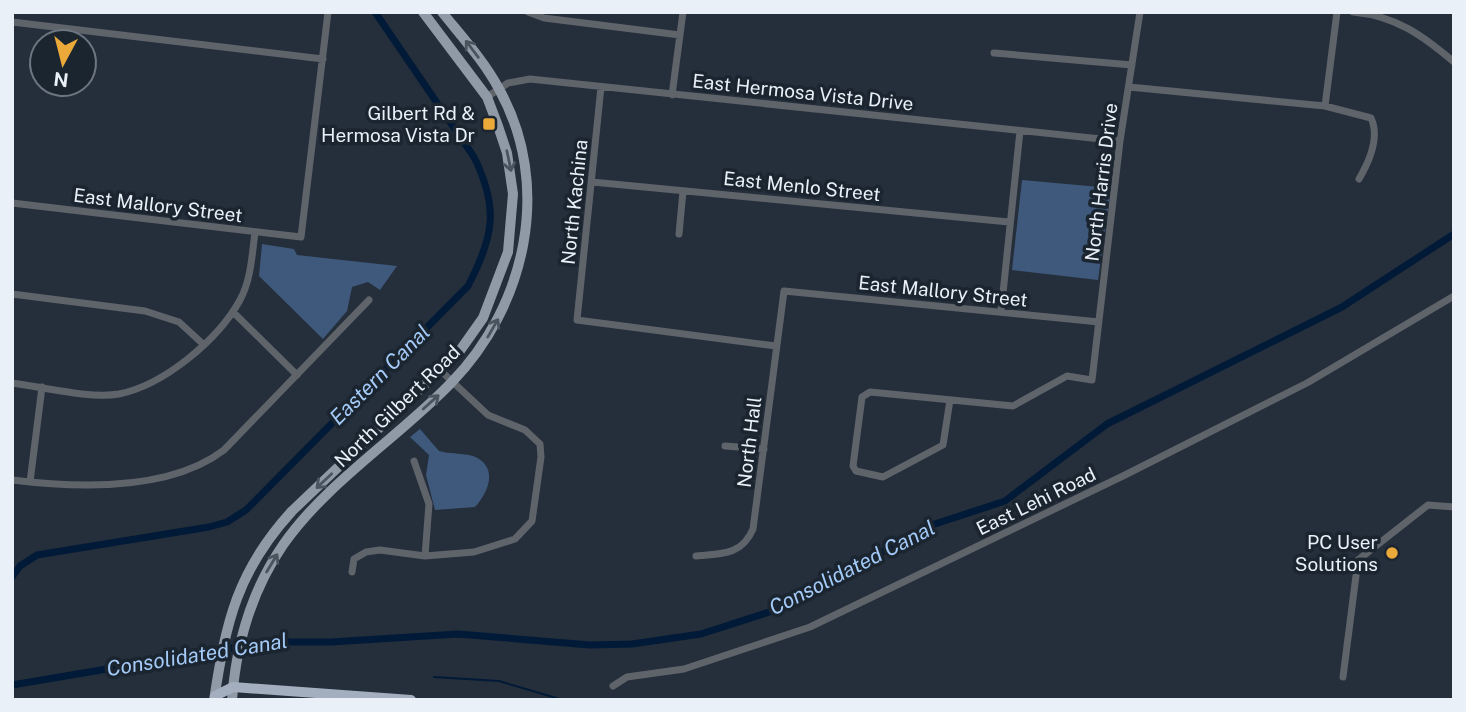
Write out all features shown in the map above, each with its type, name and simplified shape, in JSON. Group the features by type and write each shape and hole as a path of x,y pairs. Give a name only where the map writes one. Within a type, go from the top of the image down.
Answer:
{"highway":[{"path":"215,698 233,687 411,700"},
{"path":"215,698 232,700"}],"main road":[{"name":"North Gilbert Road","path":"215,698 220,663 242,581 278,526 441,371 483,318 502,275 513,221 511,173 507,153 487,97 423,12"},
{"name":"North Gilbert Road","path":"232,700 245,625 266,574 300,524 452,382 482,347 514,286 525,239 527,198 523,158 515,128 499,89 442,12"}],"street":[{"path":"12,22 323,60 328,12"},
{"path":"528,12 544,18 680,35"},
{"path":"672,94 683,12"},
{"name":"North Harris Drive","path":"950,400 1013,406 1067,376 1092,380 1120,141 1140,12"},
{"path":"1325,106 1336,12"},
{"path":"1353,12 1396,21 1419,33 1454,62"},
{"path":"994,53 1132,65"},
{"name":"East Mallory Street","path":"12,203 301,237 323,60"},
{"name":"East Hermosa Vista Drive","path":"487,97 517,80 530,79 1120,141"},
{"name":"North Kachina","path":"601,87 577,320 776,346"},
{"path":"1129,87 1325,106 1371,118 1375,126 1369,163 1359,179"},
{"path":"1001,312 1020,131"},
{"name":"East Menlo Street","path":"592,182 1009,222"},
{"path":"679,234 683,191"},
{"path":"12,383 118,394 176,371 233,312 247,283 255,232"},
{"name":"East Mallory Street","path":"784,291 1099,323"},
{"name":"North Hall","path":"696,556 724,554 747,543 753,528 784,291"},
{"path":"12,294 145,310 179,322 203,344"},
{"name":"East Lehi Road","path":"613,686 627,677 684,669 810,627 1125,475 1307,383 1454,296"},
{"path":"12,480 77,487 187,472 223,450 369,300"},
{"path":"233,312 297,375"},
{"path":"352,572 354,559 366,552 380,550 425,556 474,552 516,539 532,521 541,457 540,444 525,430 488,415 441,371"},
{"path":"30,482 42,387"},
{"path":"870,392 950,400 943,444 883,477 856,471 853,466 862,397 870,392"},
{"path":"725,446 764,449"},
{"path":"414,461 429,504 425,556"},
{"path":"1343,677 1358,560 1428,505 1454,507"}],"shaded area":[{"path":"1022,180 1100,187 1099,193 1110,194 1098,280 1012,270"},
{"path":"262,244 294,249 297,255 397,266 380,290 368,282 352,287 347,311 323,339 259,276"},
{"path":"420,429 439,451 473,456 486,466 489,480 475,507 435,510 426,475 429,455 410,437"}],"waterway":[{"name":"Eastern Canal","path":"12,577 20,566 37,555 209,527 227,522 246,510 468,286 483,252 490,222 490,207 482,175 474,157 375,12"},
{"name":"Consolidated Canal","path":"12,685 267,642 331,642 458,634 590,645 632,644 701,634 782,608 929,526 1005,501 1107,424 1342,307 1454,234"},
{"path":"434,677 499,681 563,700"}],"place":[{"name":"Gilbert Rd & Hermosa Vista Dr","path":"489,124"},
{"name":"PC User Solutions","path":"1392,553"}]}
